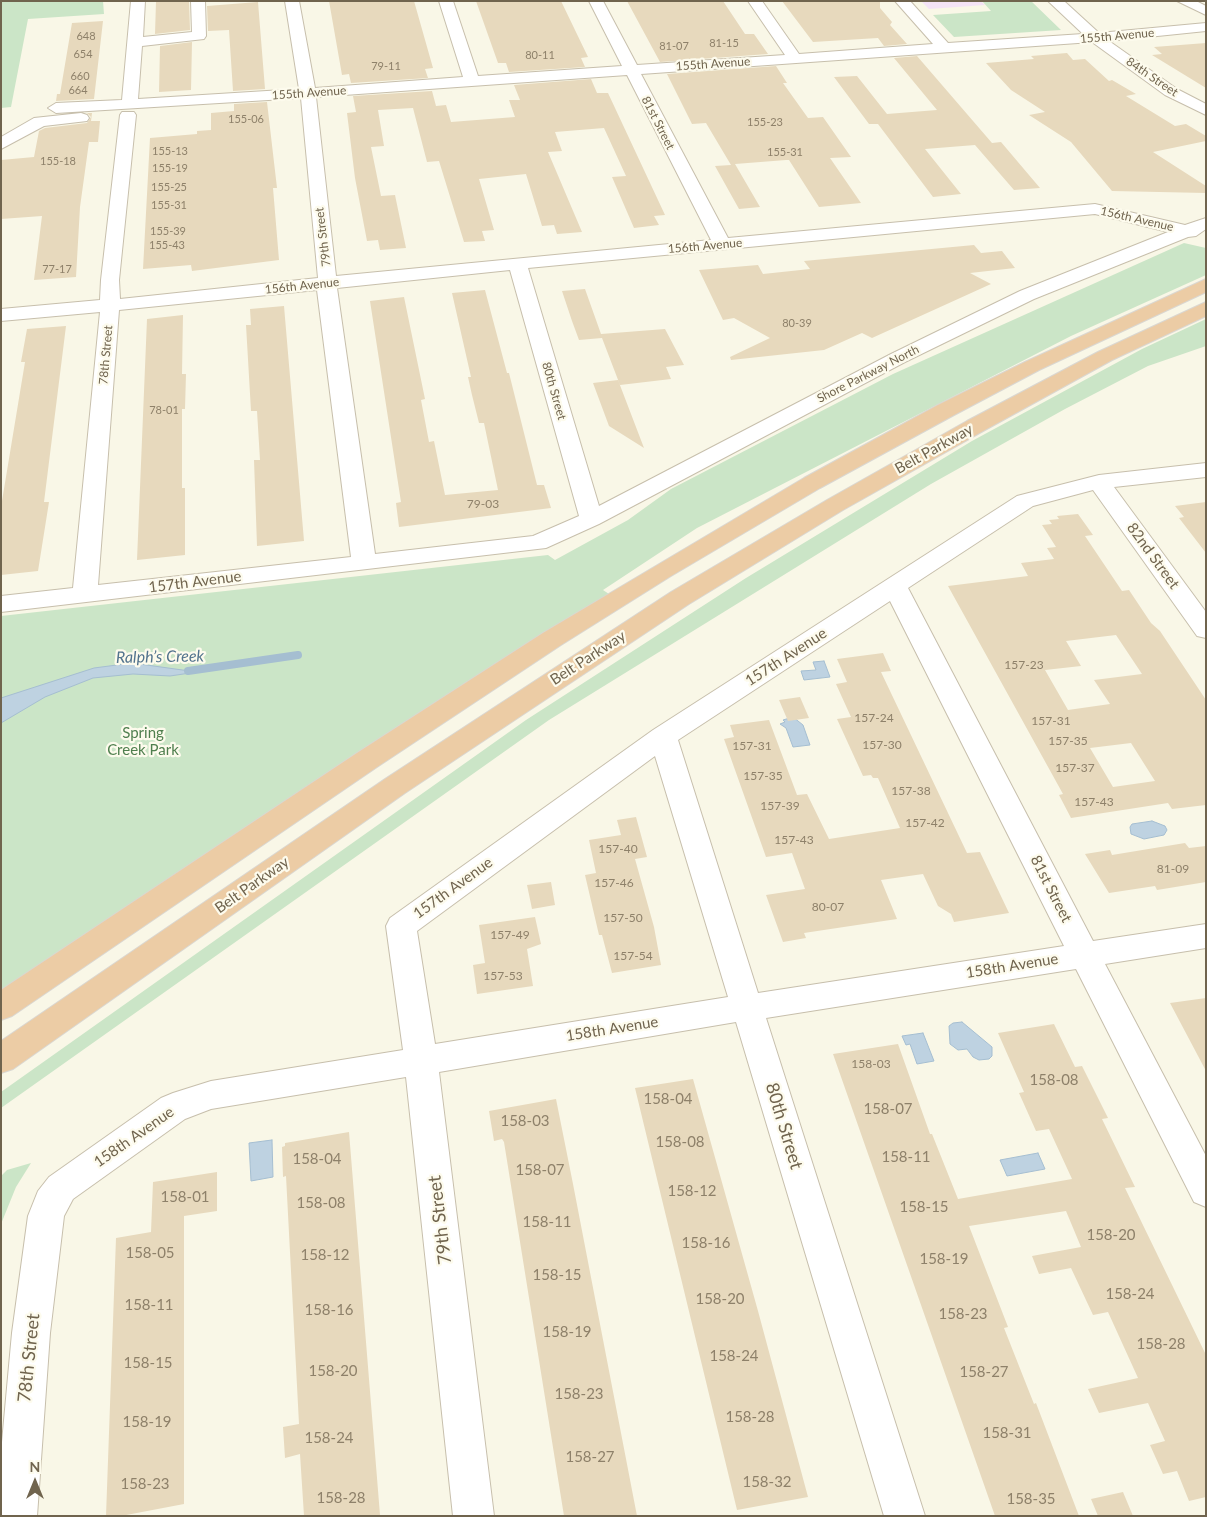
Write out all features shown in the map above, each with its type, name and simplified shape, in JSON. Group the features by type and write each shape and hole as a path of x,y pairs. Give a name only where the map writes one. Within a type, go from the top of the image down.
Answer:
{"highway":[{"name":"Belt Parkway","path":"1,1007 375,755 552,640 688,556 812,483 946,410 1040,362 1206,285"},
{"name":"Belt Parkway","path":"1,1059 395,786 680,598 834,505 975,426 1105,356 1206,308"}],"street":[{"name":"78th Street","path":"85,595 138,1"},
{"path":"134,42 199,36 198,1"},
{"name":"79th Street","path":"292,1 308,93 327,294 364,562"},
{"path":"446,1 472,82"},
{"name":"81st Street","path":"596,1 722,244"},
{"path":"755,1 796,59"},
{"path":"902,1 944,48"},
{"name":"84th Street","path":"1055,1 1096,38 1171,92 1206,110"},
{"path":"1184,1 1206,11"},
{"name":"155th Avenue","path":"1,144 40,121 221,99 1096,38 1206,27"},
{"path":"56,108 129,109"},
{"name":"156th Avenue","path":"1,300 110,299 202,295 517,263 1095,209 1196,233"},
{"name":"Shore Parkway North","path":"538,543 591,519 898,358 1027,295 1196,233 1206,223"},
{"name":"80th Street","path":"517,263 591,519"},
{"name":"156th Avenue","path":"1,315 110,299"},
{"name":"157th Avenue","path":"401,926 663,737 1025,501 1099,482 1206,470"},
{"name":"82nd Street","path":"1099,482 1206,630"},
{"name":"157th Avenue","path":"1,604 538,543"},
{"name":"81st Street","path":"895,587 1206,1191"},
{"name":"80th Street","path":"663,737 906,1516"},
{"name":"79th Street","path":"401,926 421,1061 474,1516"},
{"name":"158th Avenue","path":"51,1202 60,1188 173,1108 211,1095 1206,936"},
{"name":"78th Street","path":"16,1516 31,1333 46,1216 51,1202"}],"shaded area":[{"path":"921,1 981,1 985,5 929,9"}],"green space":[{"path":"1,1 103,1 104,14 28,19 11,107 1,108"},
{"path":"982,1 1031,1 1061,30 954,37 933,15 991,11"},
{"name":"Spring Creek Park","path":"1184,243 1206,248 1206,275 1071,336 697,528 603,590 618,600 1,1007 1,616 548,555 555,560 628,520 671,489 893,374"},
{"path":"1206,319 1206,346 1148,366 1065,409 931,484 549,720 1,1108 1,1092 526,720 746,578 972,441 1142,349"},
{"path":"31,1163 16,1187 1,1224 1,1176 7,1170"}],"water":[{"path":"824,661 830,677 804,680 801,671 816,670 813,662"},
{"name":"Ralph’s Creek","path":"132,663 197,672 170,676 133,674 93,678 45,697 1,723 1,698 94,668"},
{"path":"793,717 803,725 810,745 793,747 786,728 780,724 785,722 783,720"},
{"path":"1152,821 1165,826 1167,830 1164,835 1144,839 1131,834 1130,827 1132,824"},
{"path":"962,1022 992,1047 992,1056 989,1059 979,1060 973,1057 967,1049 958,1050 950,1044 949,1026 953,1023"},
{"path":"923,1033 934,1061 917,1064 910,1044 906,1045 902,1036"},
{"path":"272,1140 273,1177 251,1181 249,1143"},
{"path":"1038,1153 1045,1169 1007,1176 1000,1160"}],"building":[{"path":"189,1 190,30 155,34 156,2"},
{"path":"329,1 414,1 433,68 425,69 428,78 351,83 349,74 342,75"},
{"path":"476,1 561,1 588,57 581,58 585,67 509,72 506,63 498,63"},
{"path":"627,1 723,1 745,34 754,34 768,54 660,62"},
{"path":"782,1 880,1 880,8 892,22 890,25 907,44 884,46 878,38 813,42"},
{"path":"258,2 265,89 233,91 229,30 208,31 207,6"},
{"path":"103,21 94,99 56,101 57,94 60,94 72,23"},
{"path":"192,42 191,90 159,92 160,46"},
{"path":"1206,43 1206,88 1152,55 1162,54 1154,47"},
{"path":"1067,53 1073,60 1085,59 1109,81 1112,80 1136,94 1126,96 1175,126 1186,124 1206,136 1206,141 1153,152 1206,186 1206,193 1112,191 1071,142 1029,115 1045,112 1011,90 986,63 1034,59 1031,56"},
{"path":"917,56 992,143 1001,142 1040,188 1014,190 975,145 925,149 961,194 933,197 878,124 869,124 834,77 857,76 887,114 937,110 894,58"},
{"path":"776,66 787,83 783,83 808,118 823,117 851,157 830,158 861,203 819,207 789,160 786,160 735,164 760,207 739,209 715,166 731,165 706,123 692,124 667,74"},
{"path":"591,79 597,93 608,93 665,215 654,216 659,225 634,228 612,177 626,176 604,128 555,132 562,151 548,152 582,232 557,234 554,225 542,226 526,174 479,179 494,230 482,231 485,241 464,242 439,161 427,162 413,108 378,110 384,146 371,147 381,196 395,195 406,248 380,250 378,240 367,241 355,178 347,113 356,112 353,96 432,91 436,106 446,105 451,122 515,117 509,100 520,100 514,85"},
{"path":"267,102 277,188 273,188 279,260 192,271 191,265 143,269 150,138 197,134 197,131 211,130 211,113 234,111 234,104"},
{"path":"87,113 92,113 91,121 100,121 98,142 89,142 80,207 76,277 34,280 42,216 1,219 1,160 34,157 39,131 45,128 87,123 91,117"},
{"path":"974,245 981,253 1002,251 1015,268 970,273 991,284 872,338 862,333 824,350 731,360 730,357 770,338 734,318 723,320 699,270 758,265 763,274 810,269 804,261"},
{"path":"585,289 601,334 665,329 684,365 666,367 671,379 620,385 602,338 579,340 572,321 562,291"},
{"path":"485,290 507,373 509,373 537,485 544,485 551,508 399,527 396,503 401,502 370,301 404,297 425,399 421,400 429,442 434,441 445,495 498,490 484,423 479,423 472,395 468,377 471,377 452,293"},
{"path":"284,306 304,541 257,546 254,460 260,460 257,411 251,411 246,325 251,325 250,309"},
{"path":"183,315 182,374 186,374 185,409 182,409 182,488 185,488 185,555 137,560 147,319"},
{"path":"66,326 44,502 49,502 38,571 1,575 1,507 25,362 21,362 27,329"},
{"path":"618,380 644,448 609,426 593,383"},
{"path":"1206,502 1206,553 1179,518 1184,517 1175,506"},
{"path":"1078,514 1093,535 1085,536 1122,591 1129,590 1151,623 1160,631 1206,700 1206,805 1172,809 1168,803 1071,818 1059,795 1063,794 948,586 1028,576 1021,563 1054,559 1047,548 1056,547 1042,525 1052,524 1049,520 1059,519 1057,516","holes":["1116,635 1142,674 1094,680 1110,704 1068,710 1045,670 1081,666 1066,641","1131,743 1155,781 1113,787 1090,748"]},
{"path":"883,653 891,671 881,672 967,853 980,852 1009,913 954,922 951,914 938,906 923,874 881,880 897,919 804,933 806,938 783,942 766,895 805,889 792,853 766,857 724,739 734,737 730,725 769,720 797,795 807,794 829,839 900,828 878,778 873,778 871,775 863,776 837,719 851,717 836,684 847,682 837,659"},
{"path":"800,697 809,718 788,721 779,700"},
{"path":"636,817 647,857 635,859 654,927 661,965 612,973 602,935 599,935 585,875 596,873 589,840 621,835 617,820"},
{"path":"1185,843 1189,848 1206,846 1206,882 1157,890 1155,886 1109,893 1085,854 1110,850 1112,855"},
{"path":"551,882 555,905 532,909 527,885"},
{"path":"535,917 541,944 527,949 533,986 477,994 473,965 485,963 479,925"},
{"path":"1206,998 1206,1071 1170,1003"},
{"path":"1054,1024 1075,1067 1082,1066 1108,1118 1102,1119 1135,1187 1125,1188 1206,1355 1206,1497 1189,1501 1177,1471 1163,1474 1150,1445 1165,1441 1148,1403 1099,1413 1088,1389 1138,1378 1108,1312 1093,1315 1071,1268 1039,1274 1032,1256 1081,1247 1066,1211 969,1226 1008,1327 1004,1328 1034,1404 1036,1403 1079,1516 995,1516 833,1054 898,1044 930,1134 932,1134 958,1199 1072,1179 1049,1129 1036,1131 1019,1093 1024,1092 998,1033"},
{"path":"693,1079 808,1497 737,1510 635,1088"},
{"path":"556,1099 637,1516 564,1516 504,1142 502,1139 494,1141 489,1111"},
{"path":"349,1132 380,1515 304,1516 300,1454 285,1458 283,1427 299,1424 286,1176 283,1177 282,1147 285,1146 285,1143"},
{"path":"217,1172 217,1211 184,1216 184,1504 121,1516 106,1516 116,1238 151,1232 153,1182"},
{"path":"1123,1492 1133,1516 1098,1516 1091,1499"}],"waterway":[{"name":"Ralph’s Creek","path":"188,671 298,655"}]}
